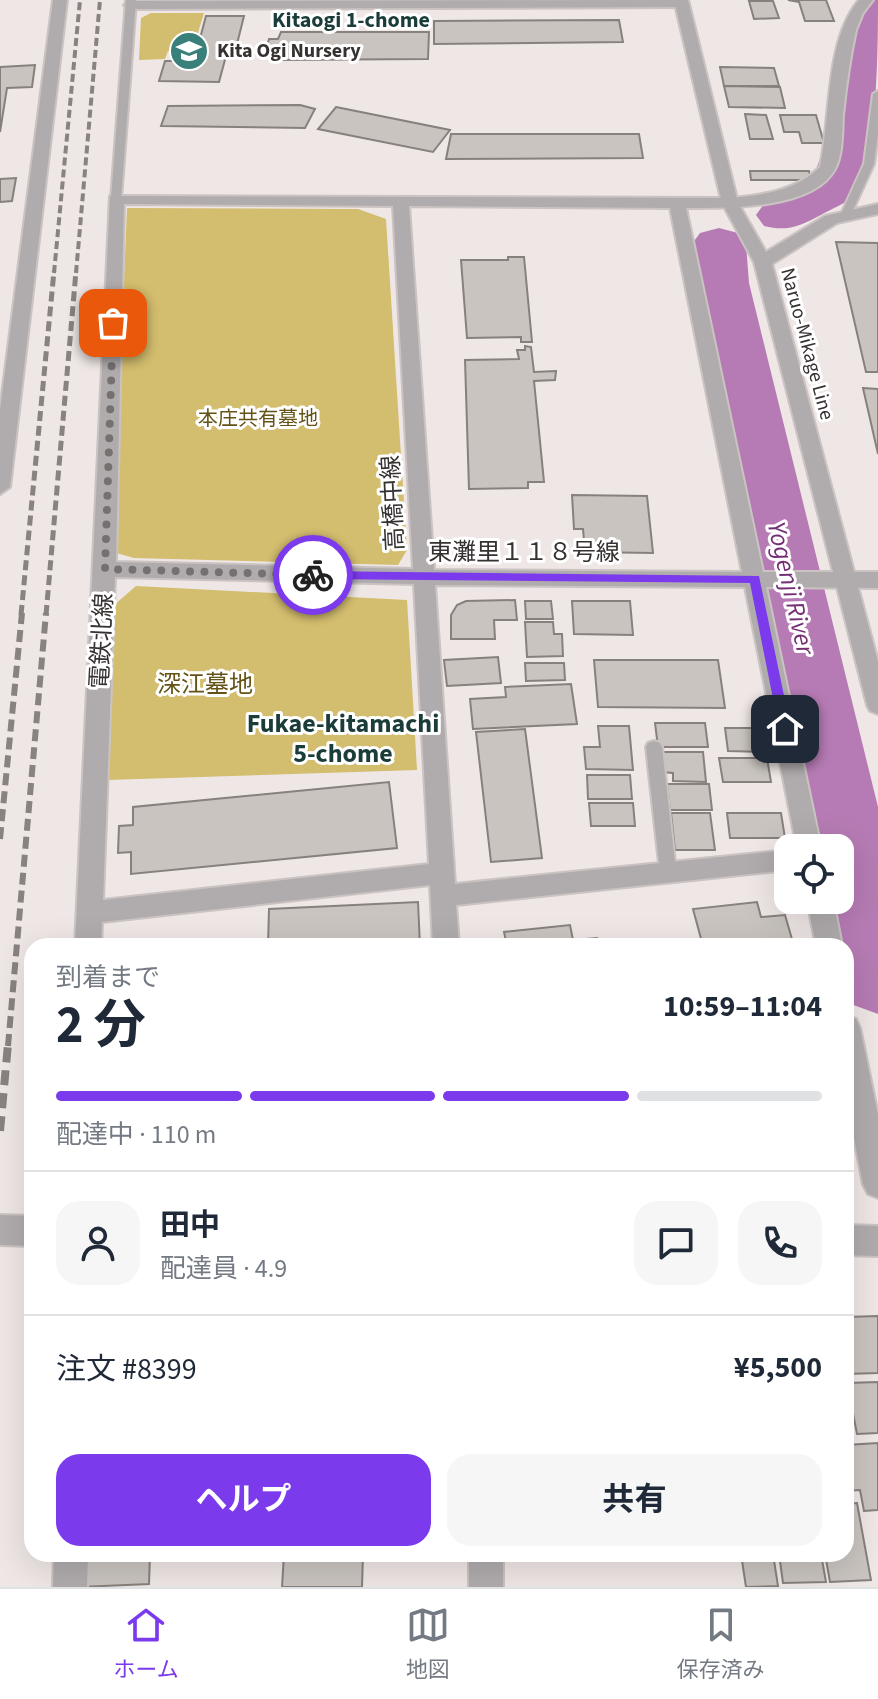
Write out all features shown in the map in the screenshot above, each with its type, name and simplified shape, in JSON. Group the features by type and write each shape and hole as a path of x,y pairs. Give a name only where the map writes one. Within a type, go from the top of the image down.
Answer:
{"street":[{"path":"0,487 60,0"},
{"path":"116,199 730,203 791,194 814,183 828,168 847,33 857,7 866,0"},
{"path":"131,2 682,2"},
{"name":"Naruo-Mikage Line","path":"682,2 730,203 763,262 878,705"},
{"name":"電鉄北線","path":"88,938 105,569 116,199"},
{"name":"高橋中線","path":"401,201 445,938"},
{"path":"677,203 761,579 807,834"},
{"path":"763,262 813,227 847,212 878,209"},
{"name":"東灘里１１８号線","path":"105,569 423,577 878,580"},
{"path":"90,912 442,884 668,872 774,861"},
{"path":"823,914 827,938"},
{"path":"854,1067 878,1184"},
{"path":"0,1230 24,1231"},
{"path":"854,1240 878,1241"},
{"path":"70,1587 71,1562"},
{"path":"486,1562 486,1587"}],"lane":[{"name":"電鉄北線","path":"116,199 131,2"},
{"path":"847,212 869,164 878,94"},
{"path":"654,747 668,872"}],"green space":[{"path":"151,13 204,13 192,52 168,51 165,59 139,60 141,18"},
{"name":"本庄共有墓地","path":"127,208 358,209 386,219 407,550 398,565 134,558 113,552"},
{"name":"深江墓地","path":"136,586 407,600 417,770 107,780 113,606"}],"building":[{"path":"788,0 826,0 834,21 805,21 799,2"},
{"path":"749,1 773,1 779,18 754,19"},
{"path":"206,16 244,16 234,56 226,56 219,82 159,81 165,61 194,61"},
{"path":"619,20 623,42 434,44 434,21"},
{"path":"281,32 429,32 428,59 273,60 274,53 265,53 269,39 278,39"},
{"path":"35,65 32,87 7,88 0,132 0,67"},
{"path":"720,67 774,68 779,86 724,86"},
{"path":"724,86 780,87 785,108 729,107"},
{"path":"300,105 315,109 305,128 161,126 168,106"},
{"path":"336,107 450,130 433,152 318,129"},
{"path":"745,114 766,115 773,139 750,139"},
{"path":"780,115 816,115 824,143 802,143 799,132 784,132"},
{"path":"451,134 639,134 643,158 446,159"},
{"path":"750,171 809,171 811,180 751,180"},
{"path":"16,178 12,201 0,202 0,179"},
{"path":"836,242 878,243 878,372 866,372"},
{"path":"508,257 524,257 532,342 521,342 521,337 467,338 461,260 508,260"},
{"path":"525,346 531,347 534,372 556,371 555,380 534,381 544,482 528,482 528,488 469,489 465,360 519,359 517,350 525,350"},
{"path":"863,388 878,389 878,454"},
{"path":"572,495 647,496 653,553 585,552 583,529 574,529"},
{"path":"515,600 517,620 494,620 495,639 451,639 451,615 457,605 466,601"},
{"path":"525,601 551,601 553,619 526,619"},
{"path":"572,601 630,601 633,635 574,634"},
{"path":"525,622 553,622 554,634 562,634 563,656 527,657"},
{"path":"498,657 501,683 447,686 444,660"},
{"path":"594,660 718,660 725,708 598,707"},
{"path":"525,663 564,663 565,680 526,681"},
{"path":"571,684 577,724 473,729 470,699 506,697 505,687"},
{"path":"655,723 705,723 708,747 658,747"},
{"path":"598,726 629,726 633,770 586,769 584,747 600,747"},
{"path":"725,728 762,728 766,752 728,751"},
{"path":"525,729 542,858 491,862 476,732"},
{"path":"658,752 703,752 706,782 673,781 673,773 661,772"},
{"path":"719,758 767,758 771,782 723,782"},
{"path":"587,775 630,775 632,799 588,799"},
{"path":"389,782 397,848 131,874 131,852 118,853 119,826 133,825 133,807"},
{"path":"667,784 709,784 712,810 670,810"},
{"path":"589,803 633,803 635,826 591,826"},
{"path":"671,813 710,813 715,850 675,850"},
{"path":"727,813 781,813 784,834 774,834 774,838 730,838"},
{"path":"418,902 420,938 268,938 269,909"},
{"path":"757,902 761,917 785,915 792,938 701,938 693,909"},
{"path":"570,925 573,938 505,938 504,932"},
{"path":"878,1316 878,1373 854,1374 854,1317"},
{"path":"878,1382 878,1433 857,1434 854,1383"},
{"path":"878,1443 878,1510 864,1511 860,1490 854,1490 854,1444"},
{"path":"854,1503 857,1503 871,1580 830,1582 826,1562 854,1562"},
{"path":"82,1562 150,1562 149,1584 80,1587"},
{"path":"284,1562 363,1562 362,1587 282,1587"},
{"path":"742,1562 774,1562 778,1586 746,1587"},
{"path":"780,1562 822,1562 826,1582 783,1583"}],"waterway":[{"name":"Yogenji River","path":"782,215 835,186 855,128 858,63 878,6"},
{"name":"Yogenji River","path":"719,244 722,283 878,977"}],"railway":[{"path":"54,273 80,0"},
{"path":"76,273 100,0"},
{"path":"21,615 54,271"},
{"path":"46,615 76,271"},
{"path":"0,839 22,613"},
{"path":"8,1046 46,613"},
{"path":"0,1131 8,1044"}],"way so far":[{"path":"113,323 105,569 313,575"}],"place":[{"name":"Kita Ogi Nursery","path":"189,51"}],"district":[{"name":"Kitaogi 1-chome","path":"351,20"},
{"name":"Fukae-kitamachi 5-chome","path":"343,738"}],"route":[{"path":"313,575 755,579 785,729"}]}
